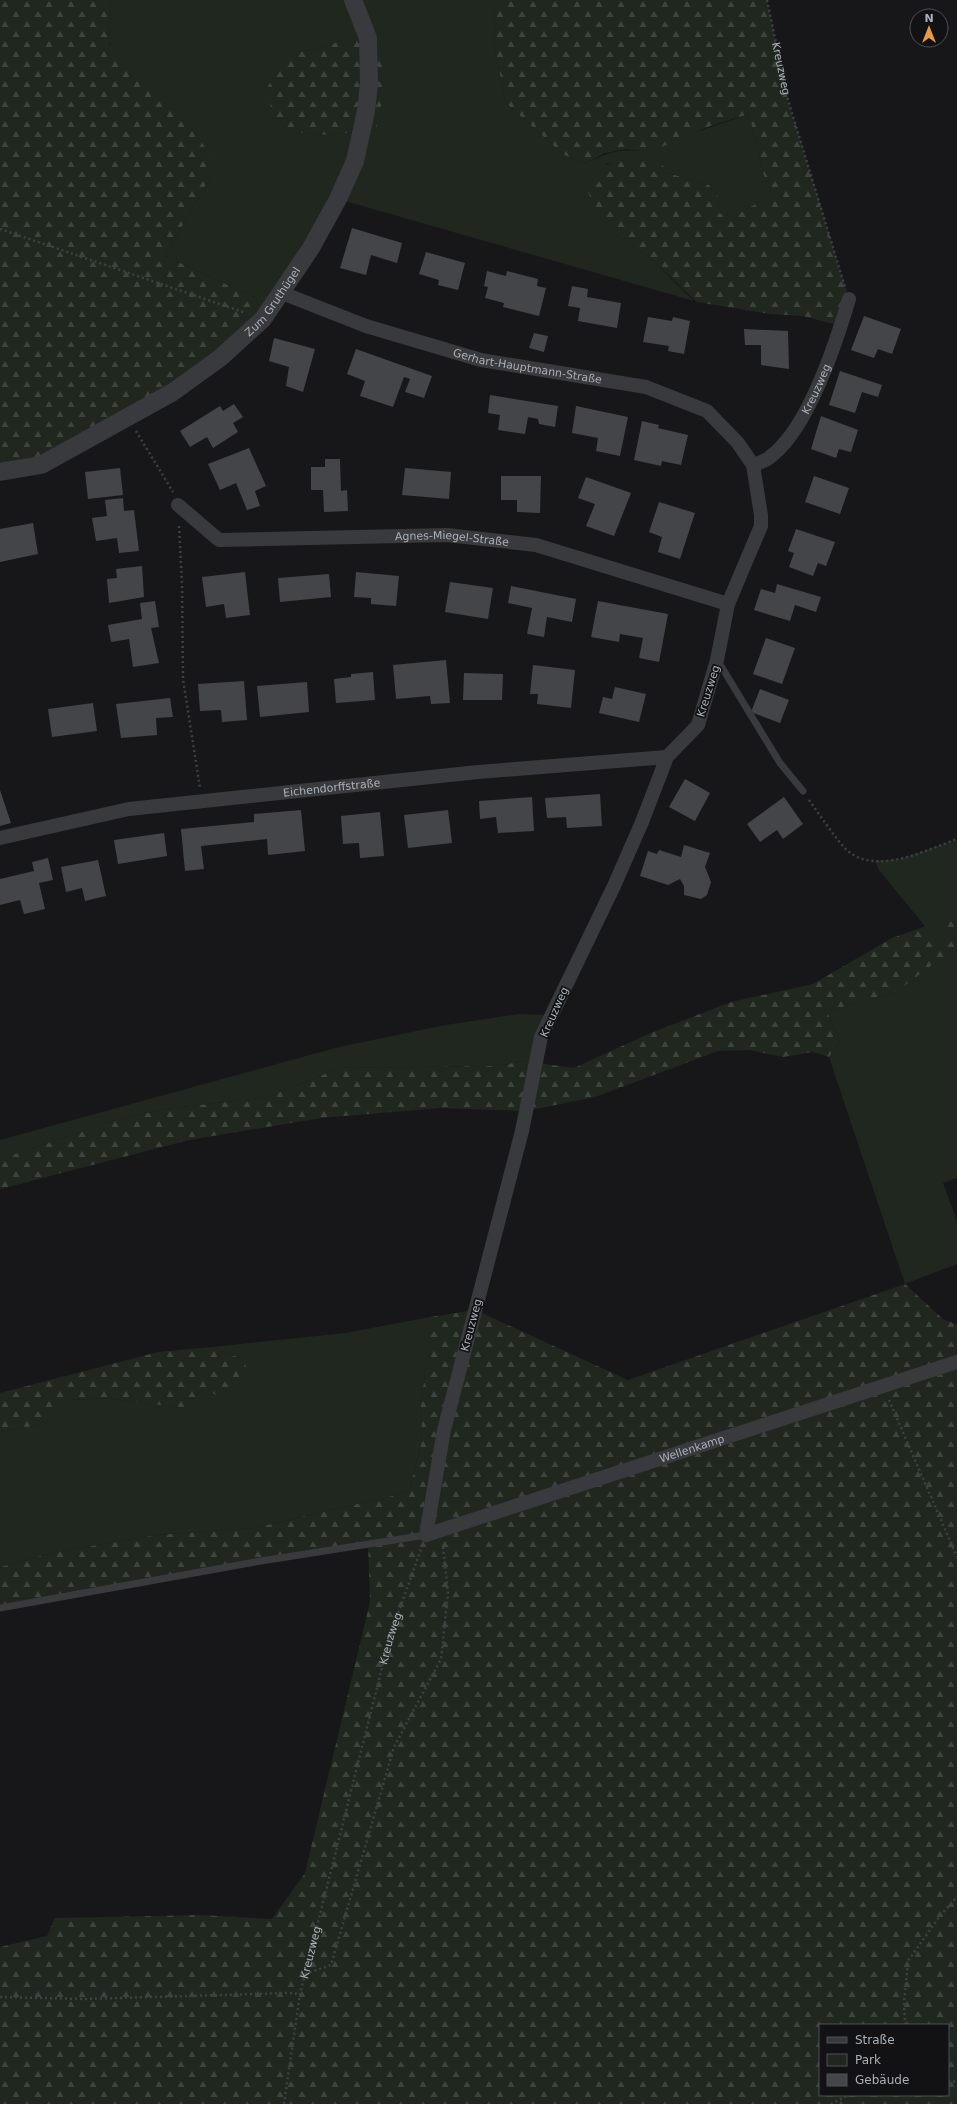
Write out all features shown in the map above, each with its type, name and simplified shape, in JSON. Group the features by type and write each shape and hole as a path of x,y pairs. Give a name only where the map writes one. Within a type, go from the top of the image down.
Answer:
{"street":[{"name":"Zum Gruthügel","path":"0,472 41,465 172,392 214,362 263,318 282,293 311,248 338,199 355,161 366,111 369,84 368,38 353,0"},
{"name":"Gerhart-Hauptmann-Straße","path":"282,293 366,326 481,360 646,388 707,411 738,443 754,465"},
{"name":"Kreuzweg","path":"426,1535 444,1430 522,1131 541,1037 614,886 642,822 667,757 698,725 717,660 728,604 761,526 761,515 754,465 770,457 788,439 811,401 849,299"},
{"name":"Agnes-Miegel-Straße","path":"178,505 219,540 447,535 536,545 728,604"},
{"name":"Eichendorffstraße","path":"0,838 129,808 478,772 667,757"},
{"name":"Wellenkamp","path":"426,1535 957,1362"}],"lane":[{"path":"717,660 780,763 802,792"},
{"path":"0,1608 261,1561 426,1535"}],"path":[{"name":"Kreuzweg","path":"767,0 786,94 849,299"},
{"path":"0,229 263,318"},
{"path":"129,417 172,489 178,505 182,584 183,679 202,800"},
{"path":"802,792 842,846 855,856 866,861 900,859 957,839"},
{"path":"884,1386 957,1558"},
{"path":"305,1974 331,1965 394,1747 441,1659 448,1592 441,1530"},
{"name":"Kreuzweg","path":"284,2104 300,1994 390,1636 426,1535"},
{"path":"905,2024 904,2003 908,1961 940,1916 957,1897"},
{"path":"0,1997 84,1999 289,1993 300,1994"},
{"path":"831,2104 846,2096"}],"green space":[{"path":"0,0 111,0 109,44 179,109 217,165 165,256 256,298 263,319 220,358 41,465 0,472"},
{"path":"111,0 494,0 495,50 506,103 564,155 586,163 613,152 626,150 641,151 749,114 764,176 773,189 771,195 733,217 717,213 719,198 709,185 628,161 606,164 614,234 648,256 694,301 338,199 263,319 256,298 165,256 217,165 109,43","holes":["346,39 376,130 327,135 293,132 280,123 296,52 319,49"]},
{"path":"494,0 767,0 788,100 849,299 841,326 803,316 770,314 697,302 648,256 614,234 595,212 586,185 591,176 607,165 637,159 658,159 668,173 709,185 719,198 718,213 733,217 771,195 772,189 764,176 749,114 710,126 657,149 641,151 627,149 605,153 586,163 564,155 506,103 495,50"},
{"path":"368,38 383,56 383,97 376,130 327,135 293,132 280,123 271,109 268,86 281,66 296,52 319,49 346,39"},
{"path":"957,839 957,914 944,937 937,941 879,870 875,861 900,859"},
{"path":"957,914 957,946 896,992 827,1011 840,1042 829,1057 813,1052 783,1057 749,1050 718,1051 595,1097 526,1111 439,1108 321,1118 189,1140 0,1189 0,1159 116,1120 165,1109 268,1097 340,1068 498,1066 523,1061 574,1068 648,1034 731,1002 813,984 892,938 926,926 937,940 944,937 942,924"},
{"path":"955,946 957,946 957,1178 943,1183 957,1221 957,1264 905,1284 829,1057 840,1042 827,1011 896,992"},
{"path":"519,1014 552,1015 536,1063 523,1061 498,1066 340,1068 268,1097 165,1109 116,1120 0,1159 0,1140 339,1047 445,1025"},
{"path":"905,1284 944,1320 957,1324 957,2104 0,2104 0,1947 47,1936 55,1918 201,1915 272,1919 305,1873 370,1602 368,1544 0,1608 0,1567 56,1552 157,1535 254,1528 409,1492 422,1440 421,1405 426,1364 426,1325 430,1317 475,1310 628,1380"},
{"path":"430,1317 426,1325 426,1364 421,1405 422,1440 409,1492 254,1528 157,1535 56,1552 0,1567 0,1432 44,1424 70,1400 102,1398 184,1408 203,1389 245,1360 212,1347 345,1333"},
{"path":"212,1347 245,1360 247,1379 228,1400 203,1389 184,1408 102,1398 70,1400 44,1424 0,1432 0,1393 158,1352"}],"building":[{"path":"352,228 402,243 397,263 371,255 366,275 340,268"},
{"path":"426,252 465,263 458,290 438,285 439,280 419,274"},
{"path":"487,271 506,276 507,271 538,279 537,286 546,288 539,316 503,307 504,303 485,298 488,287 484,286"},
{"path":"572,286 588,289 587,297 621,303 617,328 578,321 580,308 568,306"},
{"path":"864,316 901,329 892,354 878,349 874,358 851,350"},
{"path":"648,317 672,321 673,317 690,321 684,354 668,351 669,346 643,342"},
{"path":"744,329 788,331 789,369 761,365 761,345 745,345"},
{"path":"534,333 548,336 544,352 529,348"},
{"path":"274,338 315,349 303,392 286,386 289,367 269,361"},
{"path":"356,349 432,376 424,398 405,392 410,379 404,377 393,407 360,396 365,381 347,374"},
{"path":"840,371 882,385 878,397 862,392 855,413 829,405"},
{"path":"490,395 558,406 555,427 539,424 538,419 528,417 525,434 498,430 500,415 488,413"},
{"path":"234,404 243,417 233,423 238,432 213,448 207,437 190,447 180,431 220,406 223,411"},
{"path":"576,406 628,417 620,456 596,451 598,438 572,433"},
{"path":"821,416 858,430 851,452 839,449 836,458 811,449"},
{"path":"642,421 659,425 658,428 688,435 681,465 662,461 661,466 634,460"},
{"path":"249,448 266,486 255,491 260,506 247,510 236,483 220,490 208,464"},
{"path":"325,459 340,459 341,491 347,490 348,511 324,512 323,490 311,490 311,467 325,467"},
{"path":"120,468 123,495 88,499 85,472"},
{"path":"405,468 451,472 449,499 402,495"},
{"path":"501,476 541,476 540,513 517,512 517,500 501,500"},
{"path":"814,476 849,488 840,514 805,502"},
{"path":"586,477 631,493 614,536 586,526 595,504 578,498"},
{"path":"123,498 124,511 134,510 139,551 119,553 117,538 96,541 92,518 107,516 105,500"},
{"path":"659,502 695,513 680,559 658,552 662,537 649,532"},
{"path":"33,523 38,554 0,562 0,529"},
{"path":"796,529 835,542 826,566 818,563 813,576 789,567 794,553 788,551"},
{"path":"142,566 144,597 109,603 107,579 117,578 116,569"},
{"path":"245,572 250,615 226,618 224,604 206,607 202,577"},
{"path":"356,572 399,576 396,606 371,604 371,598 354,597"},
{"path":"329,574 331,597 280,602 278,578"},
{"path":"450,582 493,588 488,619 445,612"},
{"path":"777,584 821,597 816,612 795,605 790,621 754,610 761,589 775,593"},
{"path":"511,586 576,599 572,622 547,617 544,637 527,634 532,608 508,603"},
{"path":"155,601 159,627 151,628 159,663 133,667 129,639 111,642 108,625 142,619 140,603"},
{"path":"598,601 668,614 659,662 639,658 643,638 620,634 619,642 591,637"},
{"path":"766,638 795,648 782,684 753,674"},
{"path":"446,660 450,703 431,704 430,696 396,699 393,665"},
{"path":"533,665 575,670 571,708 537,704 538,694 530,694"},
{"path":"373,672 375,700 336,703 334,679 351,677 351,674"},
{"path":"464,673 503,674 502,700 463,700"},
{"path":"244,681 247,720 222,722 221,710 200,711 198,684"},
{"path":"307,682 309,712 260,717 257,686"},
{"path":"615,687 646,694 639,722 599,713 603,697 612,699"},
{"path":"760,689 789,700 780,723 751,712"},
{"path":"170,698 173,717 156,718 157,735 121,738 116,704"},
{"path":"93,703 97,731 52,737 48,709"},
{"path":"685,779 710,793 695,821 669,807"},
{"path":"0,790 11,823 0,826"},
{"path":"600,794 602,826 567,828 566,817 547,818 545,798"},
{"path":"532,797 534,831 498,833 496,817 480,819 479,801"},
{"path":"784,797 803,824 783,839 777,830 760,842 747,824"},
{"path":"301,810 305,851 268,855 267,839 201,846 204,869 185,871 181,829 254,822 254,814"},
{"path":"448,810 452,843 408,848 404,815"},
{"path":"380,812 384,856 360,858 359,843 343,844 341,816"},
{"path":"164,833 167,856 118,864 114,840"},
{"path":"684,845 710,853 705,867 711,882 707,895 701,899 684,895 684,886 680,879 668,885 640,876 648,851 657,854 659,850 681,857"},
{"path":"48,858 53,880 39,883 45,909 24,914 20,900 0,905 0,879 34,871 32,862"},
{"path":"98,860 106,896 85,901 82,888 66,892 61,867"}]}
